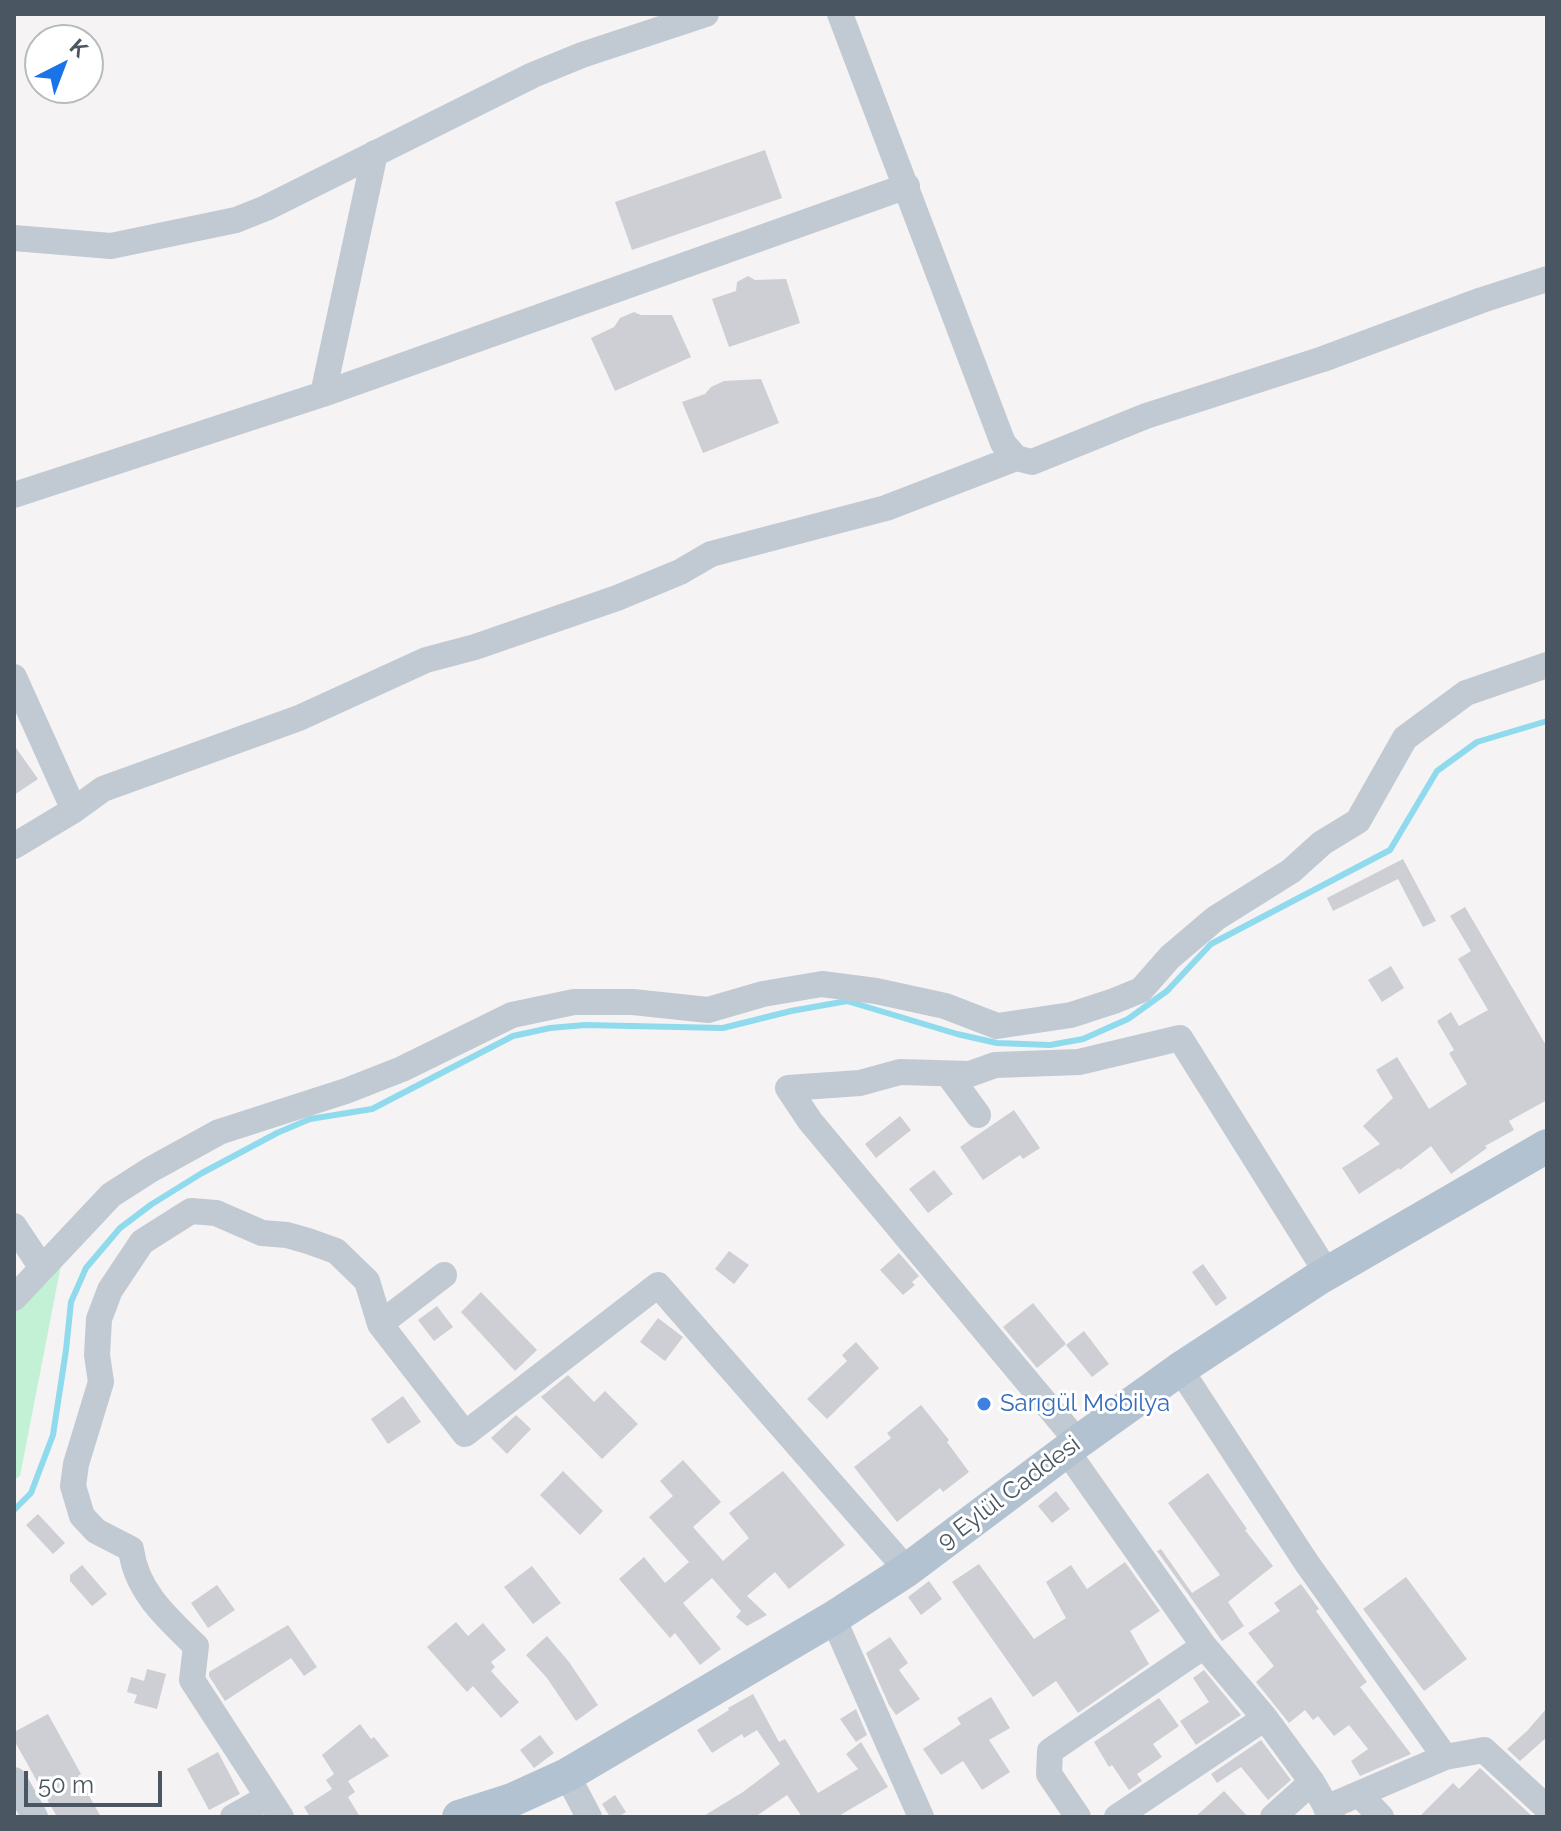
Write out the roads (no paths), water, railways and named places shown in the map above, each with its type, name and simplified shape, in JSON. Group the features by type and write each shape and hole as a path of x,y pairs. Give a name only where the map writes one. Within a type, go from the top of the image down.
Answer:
{"main road":[{"name":"9 Eylül Caddesi","path":"459,1817 512,1800 567,1775 833,1618 907,1570 1180,1369 1327,1273 1547,1146"}],"street":[{"path":"14,238 111,246 236,220 533,75 582,55 706,14"},
{"path":"840,14 1003,443 1016,458 1032,462 1146,416 1297,368 1547,279"},
{"path":"323,394 375,153"},
{"path":"14,495 323,394 907,186"},
{"path":"14,846 103,789 299,718 426,660 617,598 680,572 711,554 886,508 1016,458"},
{"path":"14,1298 111,1195 219,1132 346,1091 402,1069 512,1015 574,1002 633,1002 708,1010 763,994 822,984 876,991 945,1006 997,1026 1071,1015 1141,990 1170,957 1216,918 1291,871 1322,843 1358,821 1405,738 1466,693 1547,665"},
{"path":"14,677 74,810"},
{"path":"1327,1273 1180,1038 1079,1062 995,1065 970,1074 900,1072 860,1083 788,1088 810,1121 1072,1446 1204,1646 1265,1718 1312,1782 1329,1812 1445,1757 1484,1750 1547,1808"},
{"path":"948,1074 978,1115"},
{"path":"233,1817 274,1807 192,1680 196,1646 159,1610 133,1567 131,1549 96,1531 82,1516 73,1486 76,1464 101,1382 97,1355 99,1319 110,1290 142,1242 191,1211 216,1213 262,1233 287,1235 336,1251 367,1281 380,1324 465,1434 658,1285 907,1570"},
{"path":"14,1226 49,1260"},
{"path":"380,1324 444,1275"},
{"path":"1180,1369 1306,1562 1445,1757"},
{"path":"833,1618 921,1817"},
{"path":"1078,1817 1049,1774 1050,1751 1204,1646"},
{"path":"1117,1817 1265,1718"},
{"path":"567,1775 589,1817"},
{"path":"14,1780 35,1817"},
{"path":"1273,1817 1312,1782"},
{"path":"1360,1795 1381,1817"}],"waterway":[{"path":"14,1510 31,1493 53,1435 71,1302 86,1268 120,1228 152,1204 277,1133 310,1119 372,1109 513,1036 550,1028 585,1025 723,1028 847,1001 997,1043 1050,1045 1083,1039 1128,1019 1167,991 1211,944 1390,850 1437,771 1477,742 1547,721"}],"place":[{"name":"Sarıgül Mobilya","path":"984,1404"}]}
